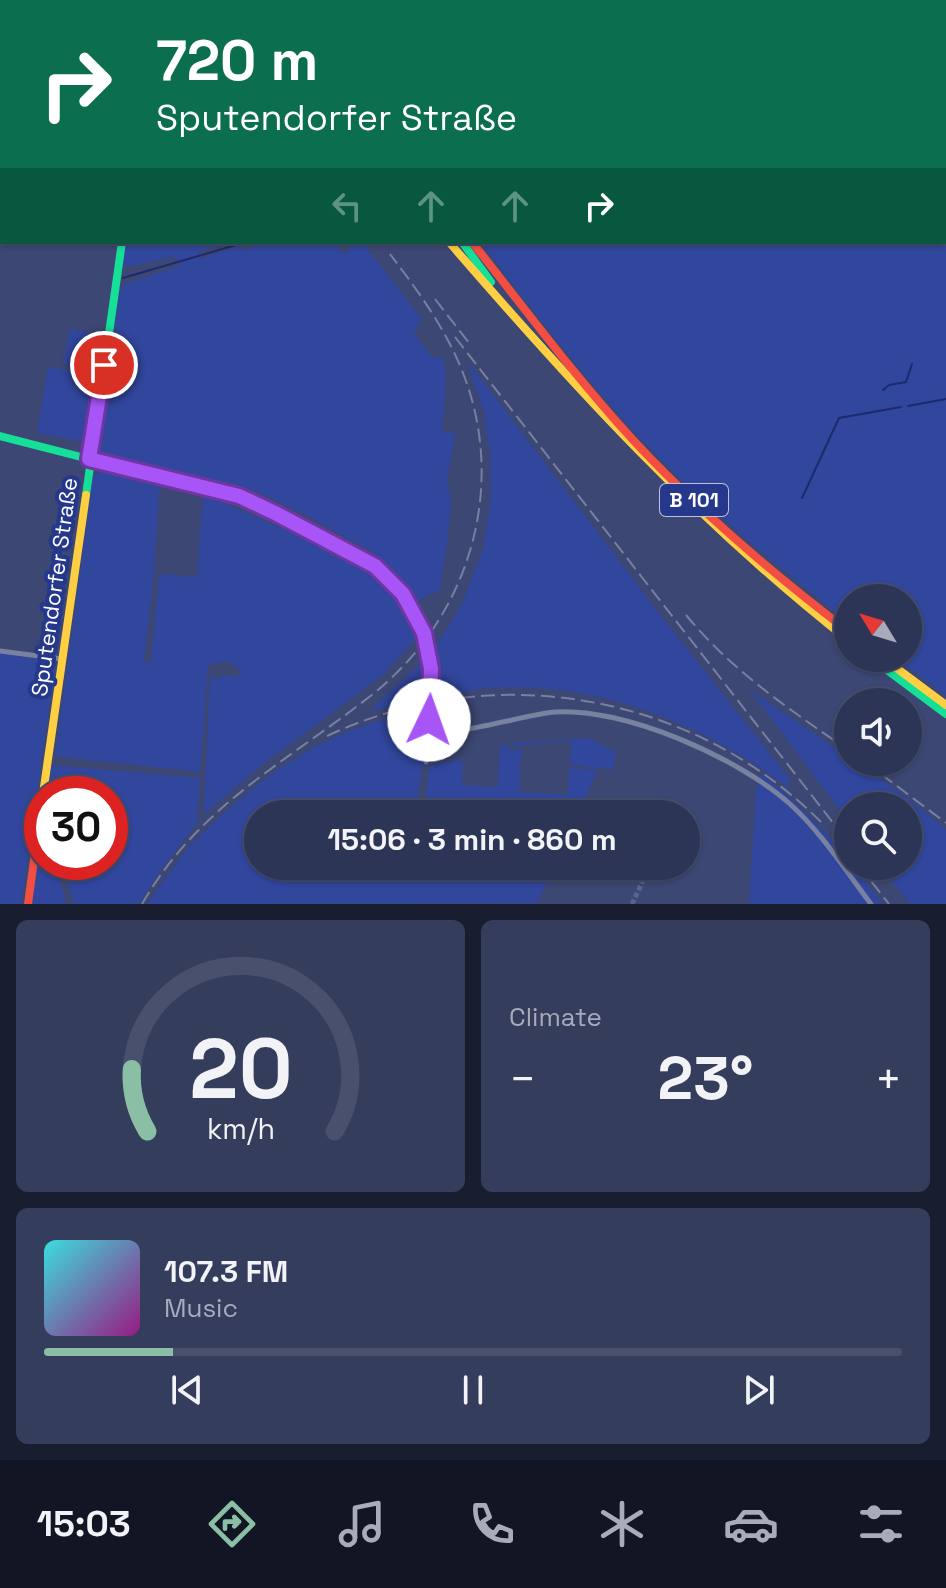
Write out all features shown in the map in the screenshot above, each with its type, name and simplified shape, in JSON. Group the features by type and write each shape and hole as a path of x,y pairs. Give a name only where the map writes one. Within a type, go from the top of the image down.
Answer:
{"main road":[{"name":"Sputendorfer Straße","path":"46,776 122,244"},
{"path":"451,244 532,336"},
{"name":"B 101","path":"463,244 532,336 628,446 765,574 834,629"},
{"name":"B 101","path":"476,244 558,352 634,440 734,537 834,619"},
{"path":"0,436 89,459"},
{"path":"890,672 946,714"},
{"path":"902,672 946,705"},
{"path":"28,904 31,880"}],"street":[{"path":"89,459 211,488 277,514 375,566 403,594 420,622 430,658 429,715 434,730 455,731 538,714 567,712 620,721 680,739 738,768 789,803 871,904"},
{"path":"0,651 62,659"},
{"path":"426,762 427,745 434,730"}],"shaded area":[{"path":"124,244 222,244 199,251 200,259 236,247 246,250 262,244 336,244 345,255 353,244 364,244 421,318 414,333 432,357 444,359 446,381 442,432 455,433 447,480 451,499 440,590 416,602 374,564 377,555 296,510 250,489 103,455 99,451 119,292 125,284 182,265 173,257 129,267 121,265"},
{"path":"482,244 946,244 946,696 914,672 922,672 922,584 834,584 834,610 766,556 687,486 576,365"},
{"path":"70,329 101,335 94,370 63,364"},
{"path":"467,361 671,629 790,779 788,788 721,744 684,726 608,699 527,687 487,688 433,698 433,651 462,604 483,550 491,498 491,458 484,411"},
{"path":"48,367 92,374 82,441 37,433"},
{"path":"101,470 160,479 144,662 151,663 159,574 197,577 203,494 354,559 394,592 408,613 417,638 380,677 263,764 204,814 210,674 215,680 221,676 239,676 239,669 227,661 208,665 200,772 55,756 93,477"},
{"path":"0,653 56,662 40,776 24,776 24,880 21,904 0,904"},
{"path":"424,660 425,700 370,711"},
{"path":"749,689 834,747 834,776 876,776 899,792 834,792 834,802"},
{"path":"424,708 424,759 417,800 244,800 244,880 548,880 537,903 147,904 196,837 195,861 198,838 234,804 293,760 336,736"},
{"path":"582,738 616,750 613,769 570,765 571,740 513,746 510,743"},
{"path":"504,744 511,750 522,749 521,762 511,763 520,764 519,792 567,795 570,768 617,772 597,771 584,800 426,800 429,767 456,760 463,761 462,785 497,788 501,745"},
{"path":"49,765 200,778 197,823 139,904 74,904 68,880 128,880 128,776 47,776"},
{"path":"761,774 818,825 834,844 834,880 864,880 883,904 749,904 756,791"},
{"path":"922,810 946,830 946,904 910,904 892,880 922,880"},
{"path":"33,880 60,880 66,904 29,904"}],"waterway":[{"path":"123,278 236,245"},
{"path":"883,390 889,385 906,382 912,364"},
{"path":"908,406 946,399"},
{"path":"802,498 839,418 901,407"}],"tunnel":[{"path":"632,904 643,880"}],"railway":[{"path":"142,904 165,869 218,812 373,694 406,663 434,628 456,589 471,548 480,505 481,461 476,417 463,373 448,341 421,296 390,254"},
{"path":"435,299 469,343"},
{"path":"455,337 834,824"},
{"path":"686,615 742,672 834,740"},
{"path":"327,736 391,712 456,698 523,695 588,702 652,718 714,744 771,779 822,823"},
{"path":"884,776 946,823"},
{"path":"870,880 889,904"}],"traffic: fast":[{"path":"86,495 122,244"},
{"path":"463,244 491,282"},
{"path":"0,436 89,459"},
{"path":"890,672 946,714"}],"traffic: slow":[{"path":"451,244 639,451 739,548 834,628"},
{"path":"46,776 86,495"},
{"path":"902,672 946,705"}],"traffic: jam":[{"path":"474,244 551,343 634,441 737,540 834,620"},
{"path":"28,904 31,880"}],"route":[{"path":"104,365 89,459 239,496 375,566 403,594 424,633 431,669 429,720"}]}
